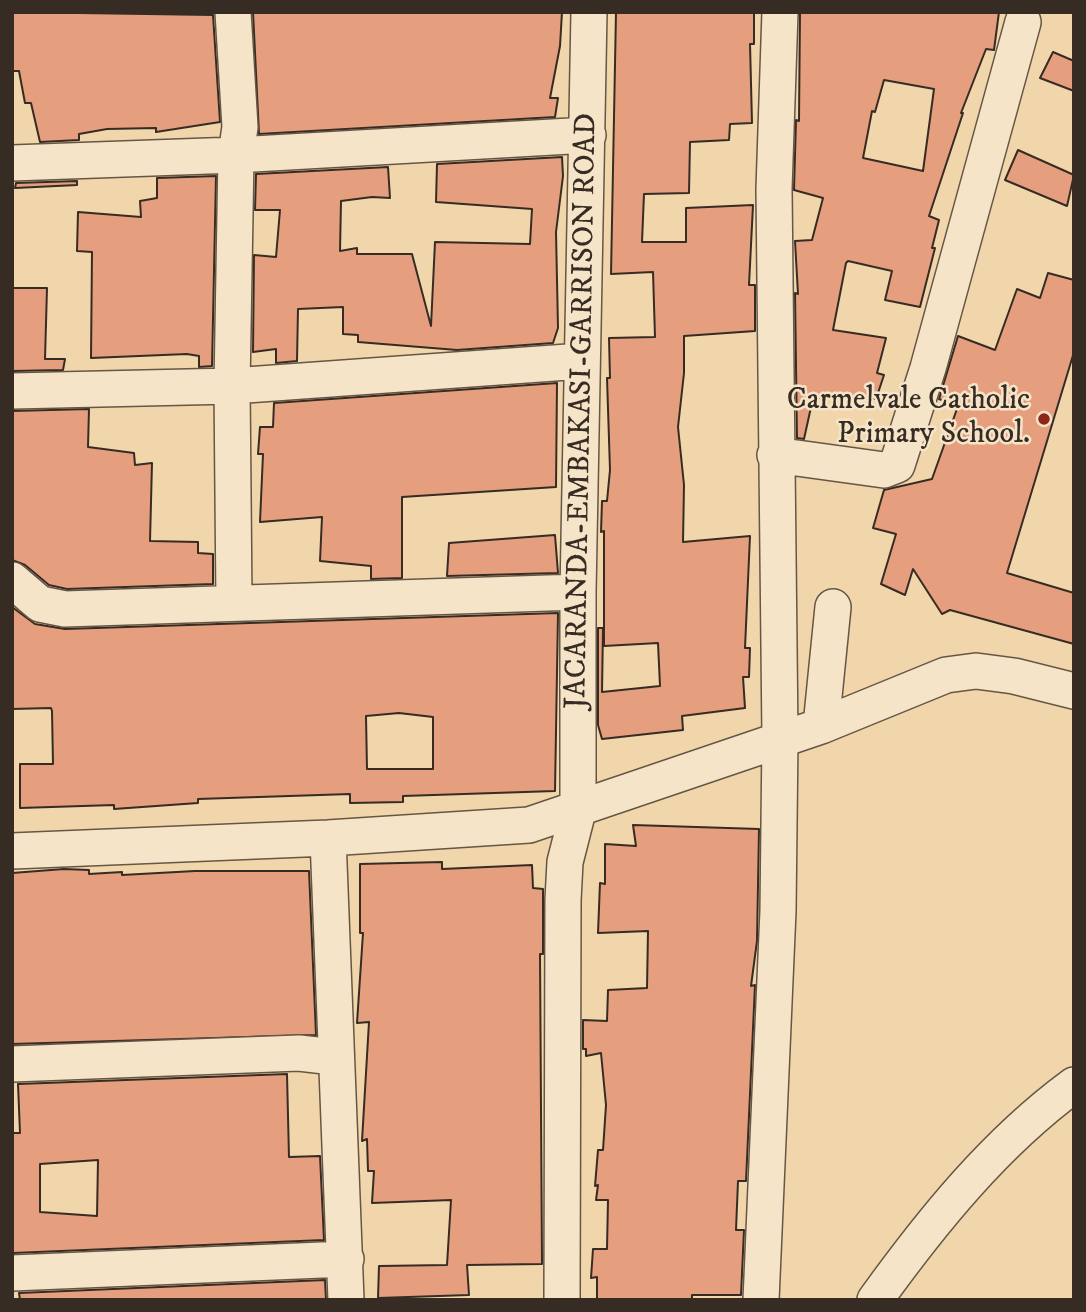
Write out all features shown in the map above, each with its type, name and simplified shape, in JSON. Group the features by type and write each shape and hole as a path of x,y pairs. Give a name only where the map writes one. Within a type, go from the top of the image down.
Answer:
{"street":[{"path":"233,12 240,127 236,155 232,386 234,603"},
{"name":"JACARANDA-EMBAKASI-GARRISON ROAD","path":"562,1300 563,900 565,862 578,811 578,592 589,12"},
{"path":"761,1300 778,911 780,738 774,190 780,12"},
{"path":"775,455 884,470 897,465 935,344 1023,22"},
{"path":"12,163 236,155 588,135"},
{"path":"12,391 232,386 582,361"},
{"path":"12,580 48,608 578,592"},
{"path":"821,726 832,607"},
{"path":"12,851 328,838 529,825 578,811 780,738 821,726 946,675 976,671 1014,676 1074,691"},
{"path":"328,838 334,1057 346,1300"},
{"path":"12,1064 299,1053 334,1057"},
{"path":"875,1300 937,1215 1046,1105 1074,1085"},
{"path":"12,1273 346,1259"}],"building":[{"path":"12,12 213,15 220,122 156,132 156,128 107,129 79,134 79,140 40,142 31,103 25,103 19,71 12,71"},
{"path":"253,12 562,12 560,46 550,98 558,98 555,117 259,134"},
{"path":"616,12 754,12 754,44 750,44 752,123 730,124 729,140 690,142 689,193 644,194 642,242 686,242 686,208 753,205 749,285 755,285 755,331 684,336 684,373 678,427 684,485 683,542 750,536 745,648 750,648 749,677 743,677 745,708 682,716 683,730 602,739 598,725 598,628 603,628 602,692 660,686 658,643 604,646 604,531 601,532 602,501 607,501 610,470 607,378 610,378 609,338 655,337 653,272 611,274"},
{"path":"800,12 999,12 994,50 986,49 961,113 929,216 939,220 920,307 885,300 892,271 848,261 846,263 833,330 886,338 877,373 884,375 876,399 813,398 804,439 797,438 795,293 798,294 795,241 812,240 823,198 794,190 796,120 799,121","holes":["884,80 934,89 923,171 863,158 872,111 875,112"]},
{"path":"1053,52 1074,61 1074,91 1040,78"},
{"path":"1018,150 1074,175 1067,206 1005,180"},
{"path":"562,157 563,176 556,232 558,328 553,343 457,350 358,342 358,335 343,334 343,307 298,309 297,361 276,363 276,349 253,352 254,255 276,257 280,210 255,210 256,174 388,167 390,198 341,201 340,251 357,248 357,254 412,254 431,326 435,242 530,244 532,209 436,202 437,164"},
{"path":"216,176 212,366 199,367 199,356 187,354 91,358 92,252 77,251 78,212 141,217 140,201 157,198 157,178"},
{"path":"77,181 77,185 15,188 16,183"},
{"path":"1048,273 1074,280 1074,352 1007,573 1074,593 1074,644 950,610 942,614 913,569 905,595 881,584 896,534 873,528 884,490 932,479 958,406 939,399 958,336 995,350 1017,289 1040,298"},
{"path":"12,288 47,288 45,359 65,359 63,370 12,371"},
{"path":"557,383 556,487 402,497 402,578 371,579 371,566 320,561 322,517 260,522 263,454 258,454 260,427 273,427 274,403"},
{"path":"89,409 88,447 134,453 135,465 152,463 150,541 198,542 198,553 213,554 213,584 67,589 49,585 25,565 12,560 12,411"},
{"path":"555,535 558,573 447,576 449,543"},
{"path":"12,607 35,624 65,629 558,613 555,791 403,796 403,802 350,803 350,794 198,799 198,803 114,809 114,805 20,808 20,764 53,764 52,711 51,708 12,709","holes":["399,713 433,717 433,769 367,769 366,716"]},
{"path":"633,825 759,829 757,941 751,986 755,985 746,1181 738,1181 736,1230 744,1230 741,1295 692,1295 692,1300 597,1300 597,1277 591,1278 593,1249 607,1249 608,1200 596,1200 598,1185 595,1186 598,1150 603,1150 606,1105 601,1053 586,1056 586,1049 583,1049 583,1020 607,1021 608,990 647,988 648,931 598,933 600,883 605,884 605,844 636,846"},
{"path":"442,862 442,869 532,865 533,888 543,889 543,954 540,954 542,1264 467,1265 469,1295 378,1298 379,1266 447,1265 451,1200 372,1203 374,1171 368,1171 367,1139 362,1141 369,1022 357,1023 363,933 360,933 360,864"},
{"path":"89,870 89,874 122,872 122,875 195,871 309,871 316,1035 12,1044 12,873"},
{"path":"287,1074 289,1157 320,1156 324,1240 13,1253 12,1133 20,1133 18,1084","holes":["98,1160 97,1216 40,1212 40,1164"]},
{"path":"325,1280 326,1300 20,1300 19,1293"}],"place":[{"name":"Carmelvale Catholic Primary School.","path":"1044,419"}]}
